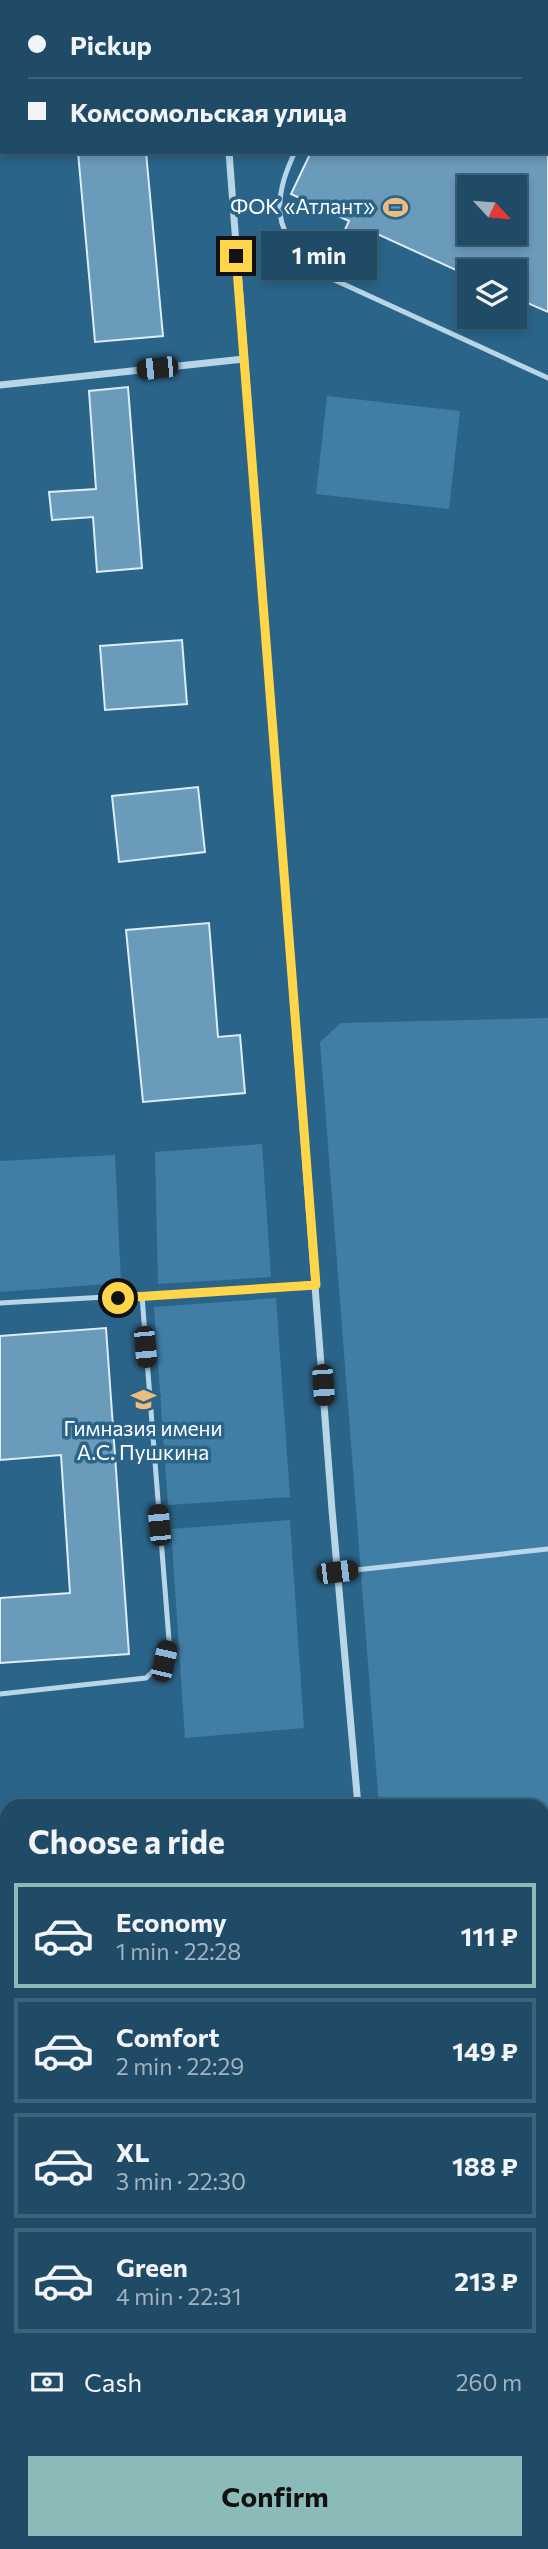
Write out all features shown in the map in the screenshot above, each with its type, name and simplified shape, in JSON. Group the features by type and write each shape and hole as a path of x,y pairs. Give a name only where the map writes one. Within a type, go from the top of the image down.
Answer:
{"street":[{"path":"229,154 337,1572 357,1799"},
{"path":"0,385 244,359"}],"lane":[{"path":"294,154 279,197 284,233 303,260 328,277 548,378"},
{"path":"0,1303 316,1285"},
{"path":"0,1695 146,1678 164,1661 169,1640 142,1297"},
{"path":"337,1572 548,1549"}],"shaded area":[{"path":"327,396 460,411 449,509 316,494"},
{"path":"548,1018 548,1799 378,1799 320,1042 341,1023"},
{"path":"262,1144 271,1277 158,1284 155,1152"},
{"path":"115,1155 121,1283 0,1292 0,1161"},
{"path":"276,1298 290,1497 168,1505 154,1307"},
{"path":"290,1520 304,1728 185,1738 171,1529"}],"building":[{"path":"78,154 146,154 163,336 95,342"},
{"name":"ФОК «Атлант»","path":"310,154 548,154 548,312 527,303 527,259 457,259 457,270 373,232 373,256 333,256 349,221 291,194"},
{"path":"128,387 142,568 97,572 93,517 52,520 49,492 96,489 89,391"},
{"path":"182,640 187,704 105,710 100,646"},
{"path":"198,787 205,852 119,862 112,796"},
{"path":"209,923 218,1037 240,1035 245,1093 143,1102 126,930"},
{"path":"106,1328 129,1654 0,1663 0,1598 70,1593 61,1455 0,1460 0,1336"}],"place":[{"name":"ФОК «Атлант»","path":"395,207"},
{"name":"Гимназия имени А.С. Пушкина","path":"143,1400"}],"route":[{"path":"118,1298 316,1285 236,256"}]}
